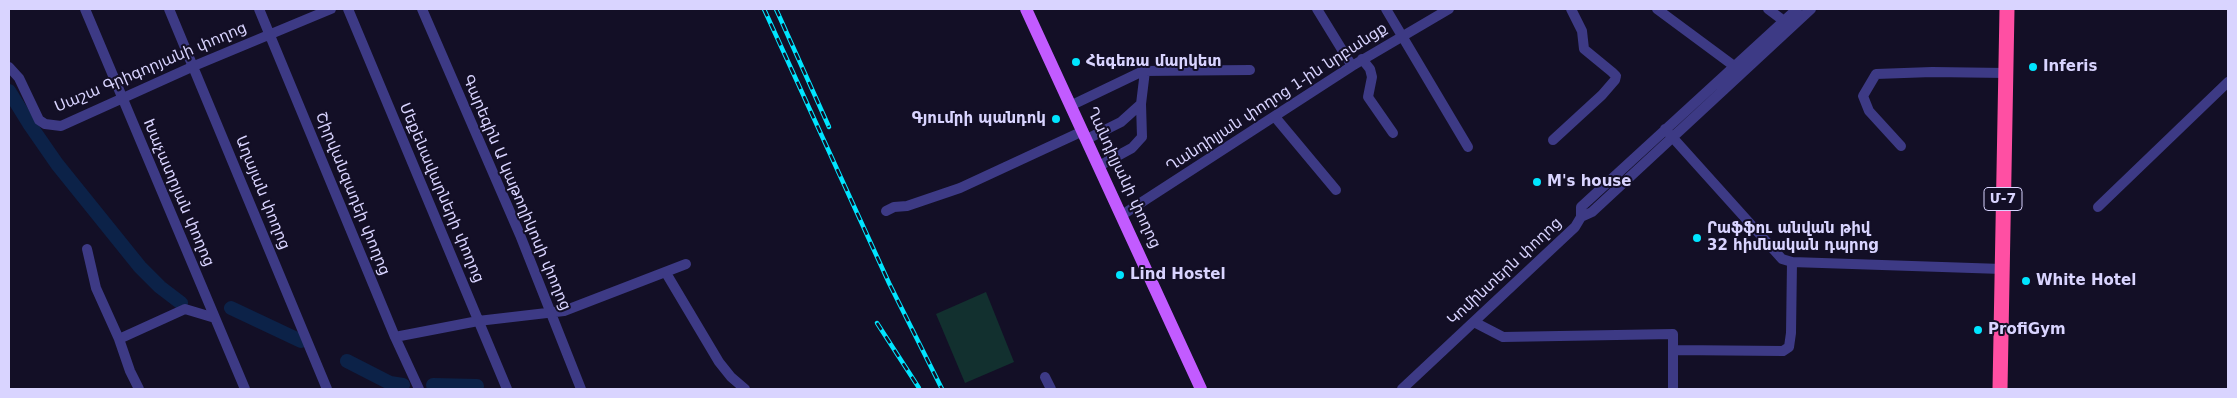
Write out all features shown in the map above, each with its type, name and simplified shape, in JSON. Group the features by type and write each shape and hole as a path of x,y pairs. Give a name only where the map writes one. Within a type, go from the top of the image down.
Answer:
{"highway":[{"name":"Մ-7","path":"2000,389 2007,9"}],"main road":[{"name":"Ղանդիլյանի փողոց","path":"1026,9 1100,166 1201,389"}],"street":[{"name":"Խաչատրյան փողոց","path":"85,9 245,389"},
{"name":"Աղայան փողոց","path":"169,9 327,389"},
{"name":"Շիրվանզադեի փողոց","path":"259,9 395,338 419,389"},
{"name":"Սաշա Գրիգորյանի փողոց","path":"9,67 19,78 35,114 45,124 61,126 194,66 331,9"},
{"name":"Մեքենավարների փողոց","path":"348,9 507,389"},
{"name":"Գարեգին Ա կաթողիկոսի փողոց","path":"422,9 550,311 581,389"},
{"path":"1317,9 1352,66"},
{"path":"1386,9 1468,147"},
{"name":"Ղանդիլյան փողոց 1-ին նրբանցք","path":"1122,215 1362,59 1449,9"},
{"path":"1553,140 1602,95 1615,80 1616,76 1584,49 1582,31 1571,9"},
{"path":"1657,9 1734,66"},
{"path":"1768,9 1784,21"},
{"path":"1669,133 1734,66 1797,9"},
{"path":"1669,133 1811,9"},
{"path":"1362,59 1370,69 1372,77 1368,97 1393,133"},
{"path":"1072,106 1145,71 1250,70"},
{"path":"1100,166 1132,148 1142,137 1141,104 1145,71"},
{"path":"1901,146 1869,111 1863,96 1876,74 1932,72 2006,74"},
{"path":"2098,207 2228,82"},
{"path":"886,211 960,188 1085,135 1121,122 1141,104"},
{"path":"1275,117 1336,190"},
{"path":"1669,133 1782,259 1792,262 2002,268"},
{"name":"Կոմինտերն փողոց","path":"1402,389 1575,227 1581,217 1592,212 1669,133"},
{"path":"87,248 96,288 120,339 130,371 139,389"},
{"path":"1672,350 1783,351 1790,347 1792,262"},
{"path":"395,338 478,321 550,311 564,311 686,264"},
{"path":"666,273 719,362 731,377 745,389"},
{"path":"120,339 185,309 215,318"},
{"path":"1474,322 1503,337 1672,334 1673,389"},
{"path":"1045,377 1051,389"}],"green space":[{"path":"986,292 1014,362 965,383 936,314"}],"waterway":[{"path":"9,91 57,164 140,267 160,287 181,303"},
{"path":"231,308 301,341"},
{"path":"347,361 390,383 403,385"},
{"path":"433,385 477,386"}],"railway":[{"path":"764,9 889,283 942,389"},
{"path":"776,9 829,127"},
{"path":"877,323 919,388"}],"place":[{"name":"Հեգեռա մարկետ","path":"1076,62"},
{"name":"Inferis","path":"2033,67"},
{"name":"Գյումրի պանդոկ","path":"1056,119"},
{"name":"M's house","path":"1537,182"},
{"name":"Րաֆֆու անվան թիվ 32 հիմնական դպրոց","path":"1697,238"},
{"name":"Lind Hostel","path":"1120,275"},
{"name":"White Hotel","path":"2026,281"},
{"name":"ProfiGym","path":"1978,330"}]}
